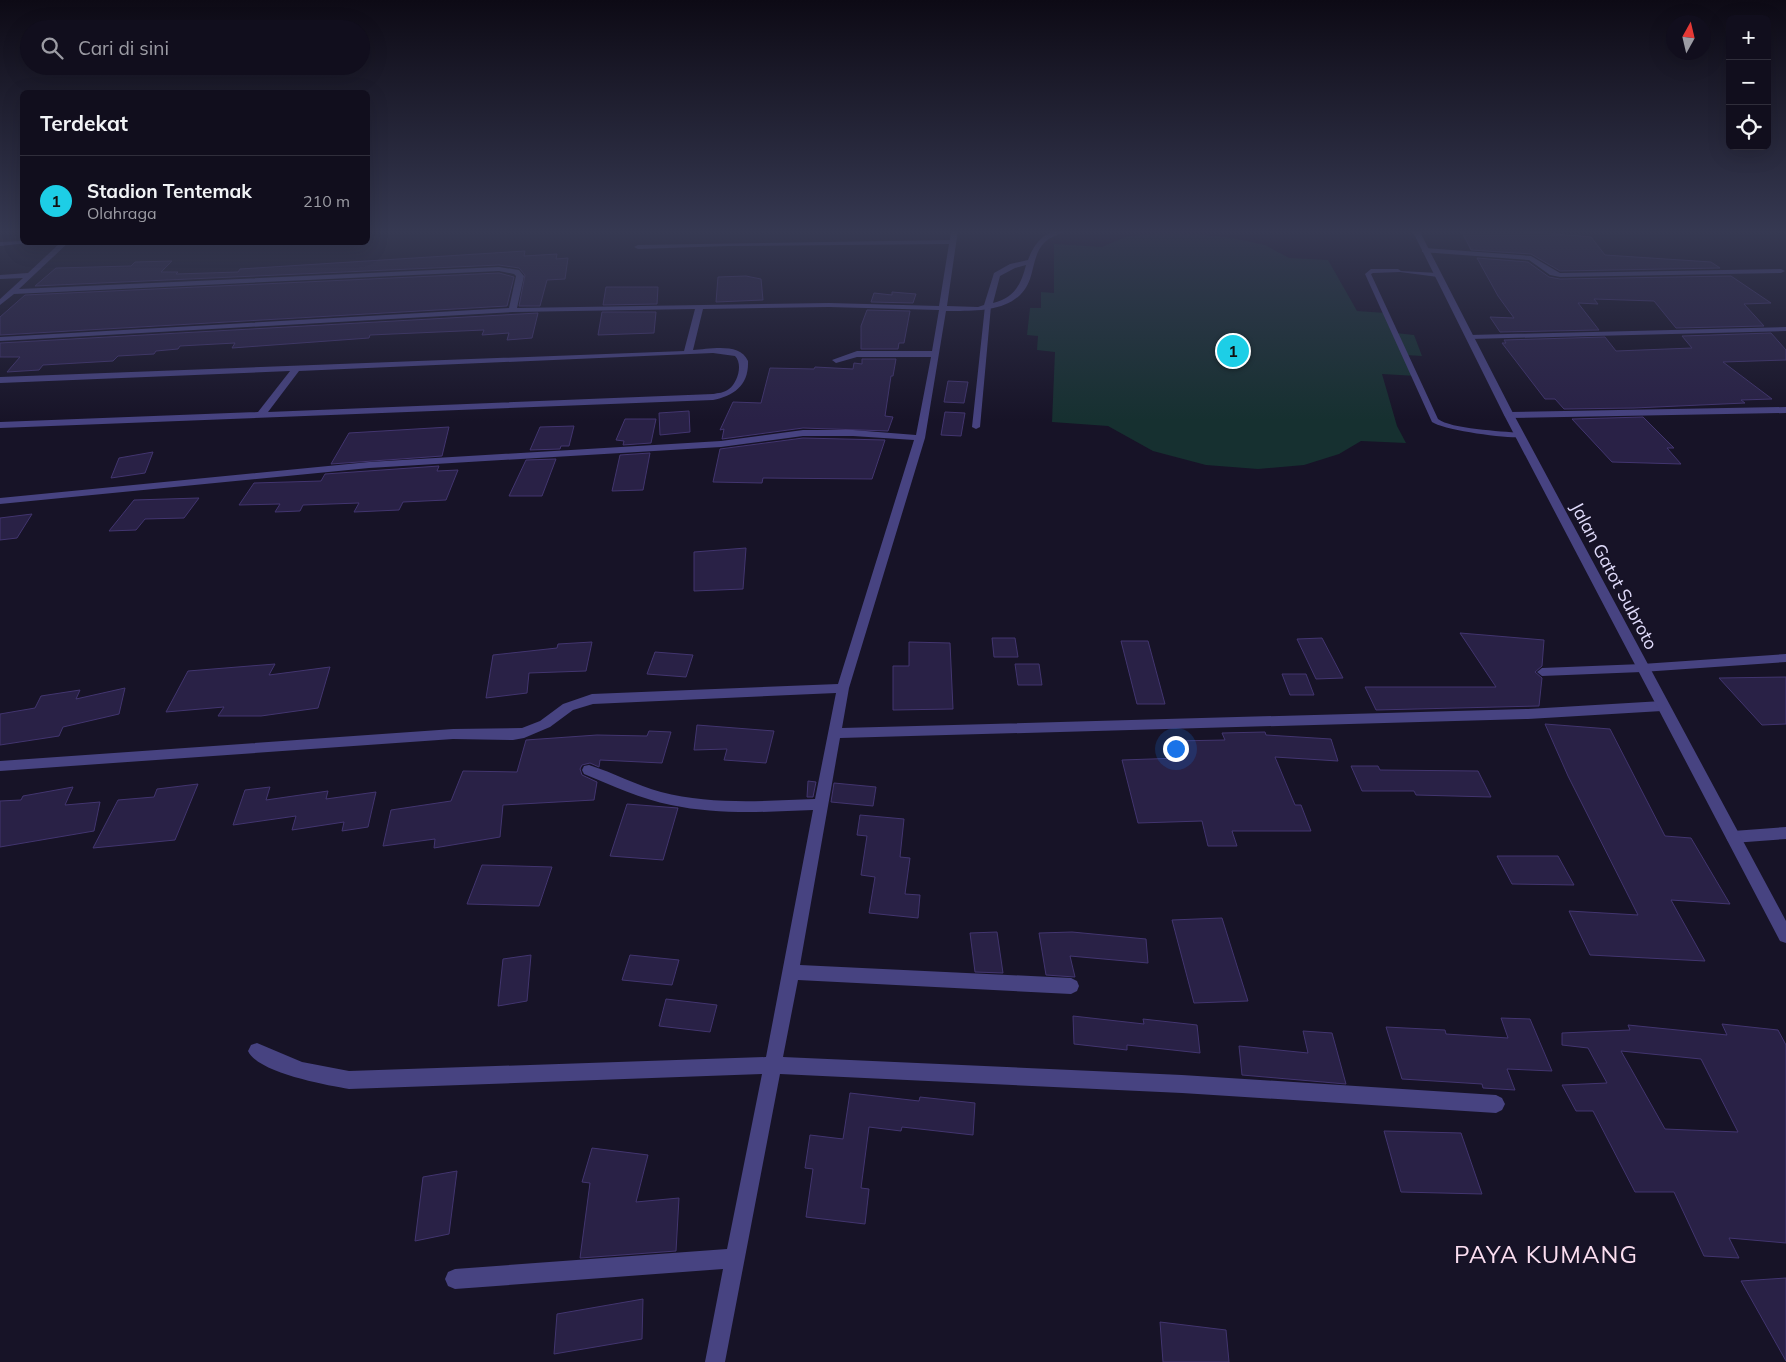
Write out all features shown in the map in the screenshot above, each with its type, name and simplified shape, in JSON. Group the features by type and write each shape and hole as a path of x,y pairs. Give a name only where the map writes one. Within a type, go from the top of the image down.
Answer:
{"street":[{"path":"0,303 10,294"},
{"path":"513,310 516,294"},
{"path":"715,1362 791,972 843,688 920,438 936,354 944,294"},
{"path":"988,306 992,294"},
{"path":"0,339 513,310 942,306 980,309 1010,301 1019,294"},
{"name":"Jalan Gatot Subroto","path":"1448,294 1509,415 1662,706 1786,936"},
{"path":"688,353 700,307"},
{"path":"1470,337 1786,329"},
{"path":"0,380 722,352 737,353 742,357 744,364 737,385 726,394 713,397 0,425"},
{"path":"836,360 857,354 936,354"},
{"path":"260,415 297,368"},
{"path":"1509,415 1786,410"},
{"path":"0,501 368,465 721,444 803,433 920,438"},
{"path":"1642,668 1786,658"},
{"path":"0,766 453,734 513,735 534,730 568,707 592,698 843,688"},
{"path":"834,733 1528,714 1662,706"},
{"path":"589,770 648,793 701,804 739,806 821,804"},
{"path":"1733,837 1786,833"},
{"path":"791,972 1071,986"},
{"path":"258,1051 282,1066 308,1074 349,1080 773,1065 1182,1084 1496,1104"},
{"path":"456,1279 735,1258"}],"lane":[{"path":"1377,294 1435,420 1440,424 1463,429 1520,435"},
{"path":"976,427 988,306"},
{"path":"1542,672 1642,668"}],"green space":[{"path":"1041,294 1347,294 1357,311 1386,313 1395,333 1414,335 1422,356 1406,355 1417,376 1382,374 1397,426 1406,443 1361,441 1339,454 1304,465 1258,469 1206,465 1153,451 1108,426 1052,422 1055,352 1037,350 1038,336 1027,335 1030,308 1041,308"}],"building":[{"path":"510,294 507,306 0,335 0,317 25,295"},
{"path":"521,294 543,294 540,306 519,306"},
{"path":"605,294 658,294 657,304 603,305"},
{"path":"717,294 762,294 763,300 716,302"},
{"path":"874,294 916,294 913,303 871,302"},
{"path":"1497,294 1757,294 1771,303 1744,304 1764,326 1676,328 1654,301 1594,299 1598,304 1578,303 1599,330 1500,332 1490,317 1514,318"},
{"path":"867,310 910,311 904,343 899,343 898,349 861,349 861,326"},
{"path":"602,312 656,312 654,333 598,335"},
{"path":"538,313 532,338 507,340 509,333 482,335 484,330 370,335 369,338 232,348 235,343 180,346 178,349 156,351 154,354 118,356 113,361 43,365 39,370 7,372 20,357 0,357 0,343"},
{"path":"1771,333 1786,350 1786,360 1723,362 1772,399 1741,400 1745,403 1634,408 1564,409 1555,399 1545,399 1502,343 1506,343 1504,340 1605,337 1616,351 1692,348 1682,336"},
{"path":"862,359 896,359 893,376 891,376 885,416 893,417 888,431 803,428 722,439 724,429 720,430 733,402 761,403 770,368 814,369 815,367 853,369 854,363 862,364"},
{"path":"948,381 968,382 964,403 944,402"},
{"path":"689,411 690,432 660,435 659,413"},
{"path":"945,412 965,413 961,436 941,435"},
{"path":"1643,417 1674,448 1667,448 1681,464 1612,462 1572,419"},
{"path":"625,419 656,419 651,443 623,445 624,441 616,440"},
{"path":"574,426 569,446 561,446 560,449 530,450 540,427"},
{"path":"449,427 442,456 331,464 349,433"},
{"path":"803,438 885,440 872,479 763,478 762,483 713,482 720,449"},
{"path":"153,452 145,473 111,478 119,458"},
{"path":"650,453 643,490 612,491 620,455"},
{"path":"556,459 542,496 509,496 526,460"},
{"path":"439,466 437,471 458,470 446,500 403,502 399,510 354,512 359,503 303,505 300,511 275,512 280,504 239,505 254,483 321,481 325,474"},
{"path":"199,498 184,518 145,519 136,530 109,531 134,500"},
{"path":"32,514 17,538 0,540 0,518"},
{"path":"746,548 743,589 694,591 694,552"},
{"path":"1460,633 1544,640 1542,666 1535,672 1542,678 1539,706 1376,710 1365,687 1496,687"},
{"path":"992,638 1015,638 1018,657 994,657"},
{"path":"1322,638 1343,678 1316,679 1297,639"},
{"path":"1121,641 1148,641 1165,704 1137,704"},
{"path":"592,642 586,671 529,673 527,693 486,698 493,655 557,648 558,644"},
{"path":"909,642 950,643 953,709 893,710 893,666 909,666"},
{"path":"655,652 693,655 686,677 647,674"},
{"path":"275,664 269,675 330,667 318,708 261,716 218,716 224,707 166,712 188,671"},
{"path":"1015,664 1039,664 1042,685 1018,685"},
{"path":"1282,674 1306,674 1314,695 1290,695"},
{"path":"1786,677 1786,724 1762,725 1719,678"},
{"path":"125,688 119,714 63,727 59,736 0,745 0,714 35,708 41,696 80,690 76,699"},
{"path":"1545,724 1610,729 1665,836 1691,838 1730,904 1671,900 1705,961 1590,955 1569,911 1638,915 1568,776"},
{"path":"697,725 774,731 766,763 724,760 727,749 694,750"},
{"path":"649,731 671,732 662,763 600,760 599,767 590,763 582,765 580,769 582,775 597,782 594,800 503,805 500,837 434,848 435,839 383,846 391,810 451,801 463,771 517,772 526,740 597,735 647,736"},
{"path":"1265,732 1266,735 1331,739 1338,761 1275,757 1295,805 1301,805 1311,831 1232,831 1237,846 1208,846 1202,821 1138,823 1122,760 1180,758 1174,741 1225,740 1222,733"},
{"path":"1351,766 1378,766 1380,770 1478,771 1491,797 1416,795 1414,791 1362,791"},
{"path":"808,781 816,782 813,797 807,797"},
{"path":"834,783 876,787 873,806 831,802"},
{"path":"198,784 175,840 93,848 118,800 154,797 157,789"},
{"path":"73,787 65,805 100,802 94,831 0,847 0,801 21,800 23,796"},
{"path":"270,787 266,800 328,791 326,799 376,792 368,827 342,831 344,822 292,830 296,816 233,825 245,790"},
{"path":"627,804 678,808 663,860 610,856"},
{"path":"860,815 904,819 900,857 910,858 905,894 920,895 918,918 869,913 875,877 861,875 867,836 857,835"},
{"path":"1497,856 1558,856 1574,885 1512,884"},
{"path":"482,865 552,867 539,906 467,904"},
{"path":"1222,918 1248,1001 1194,1003 1172,920"},
{"path":"997,932 1003,973 975,972 970,933"},
{"path":"1072,932 1146,939 1148,963 1070,956 1075,977 1046,975 1039,933"},
{"path":"531,955 527,1001 498,1006 503,959"},
{"path":"630,955 679,960 672,985 622,980"},
{"path":"666,999 717,1005 710,1032 659,1026"},
{"path":"1073,1016 1144,1024 1143,1019 1197,1025 1200,1053 1127,1045 1127,1050 1074,1044"},
{"path":"1501,1018 1530,1019 1552,1071 1507,1069 1515,1090 1483,1088 1482,1084 1402,1079 1386,1027 1445,1030 1446,1034 1508,1038"},
{"path":"1722,1024 1778,1030 1786,1045 1786,1243 1729,1238 1739,1258 1704,1256 1674,1192 1635,1192 1593,1111 1576,1111 1562,1085 1607,1083 1588,1048 1562,1045 1562,1033 1630,1030 1628,1025 1727,1035","holes":["1621,1051 1701,1059 1738,1132 1665,1129"]},
{"path":"1303,1031 1332,1033 1346,1084 1242,1075 1239,1046 1308,1053"},
{"path":"850,1093 919,1101 920,1097 975,1103 973,1135 902,1127 901,1131 869,1127 861,1188 869,1189 865,1224 806,1217 813,1169 805,1168 810,1135 843,1139"},
{"path":"1384,1131 1461,1133 1482,1194 1401,1192"},
{"path":"592,1148 648,1155 636,1202 679,1198 676,1251 580,1258 590,1183 582,1182"},
{"path":"457,1171 449,1234 415,1241 423,1177"},
{"path":"1786,1278 1786,1361 1741,1281"},
{"path":"643,1299 642,1339 554,1354 557,1314"},
{"path":"1160,1322 1226,1330 1229,1362 1163,1362"}],"place":[{"name":"Stadion Tentemak","path":"1233,351"}],"district":[{"name":"PAYA KUMANG","path":"1546,1255"}]}
